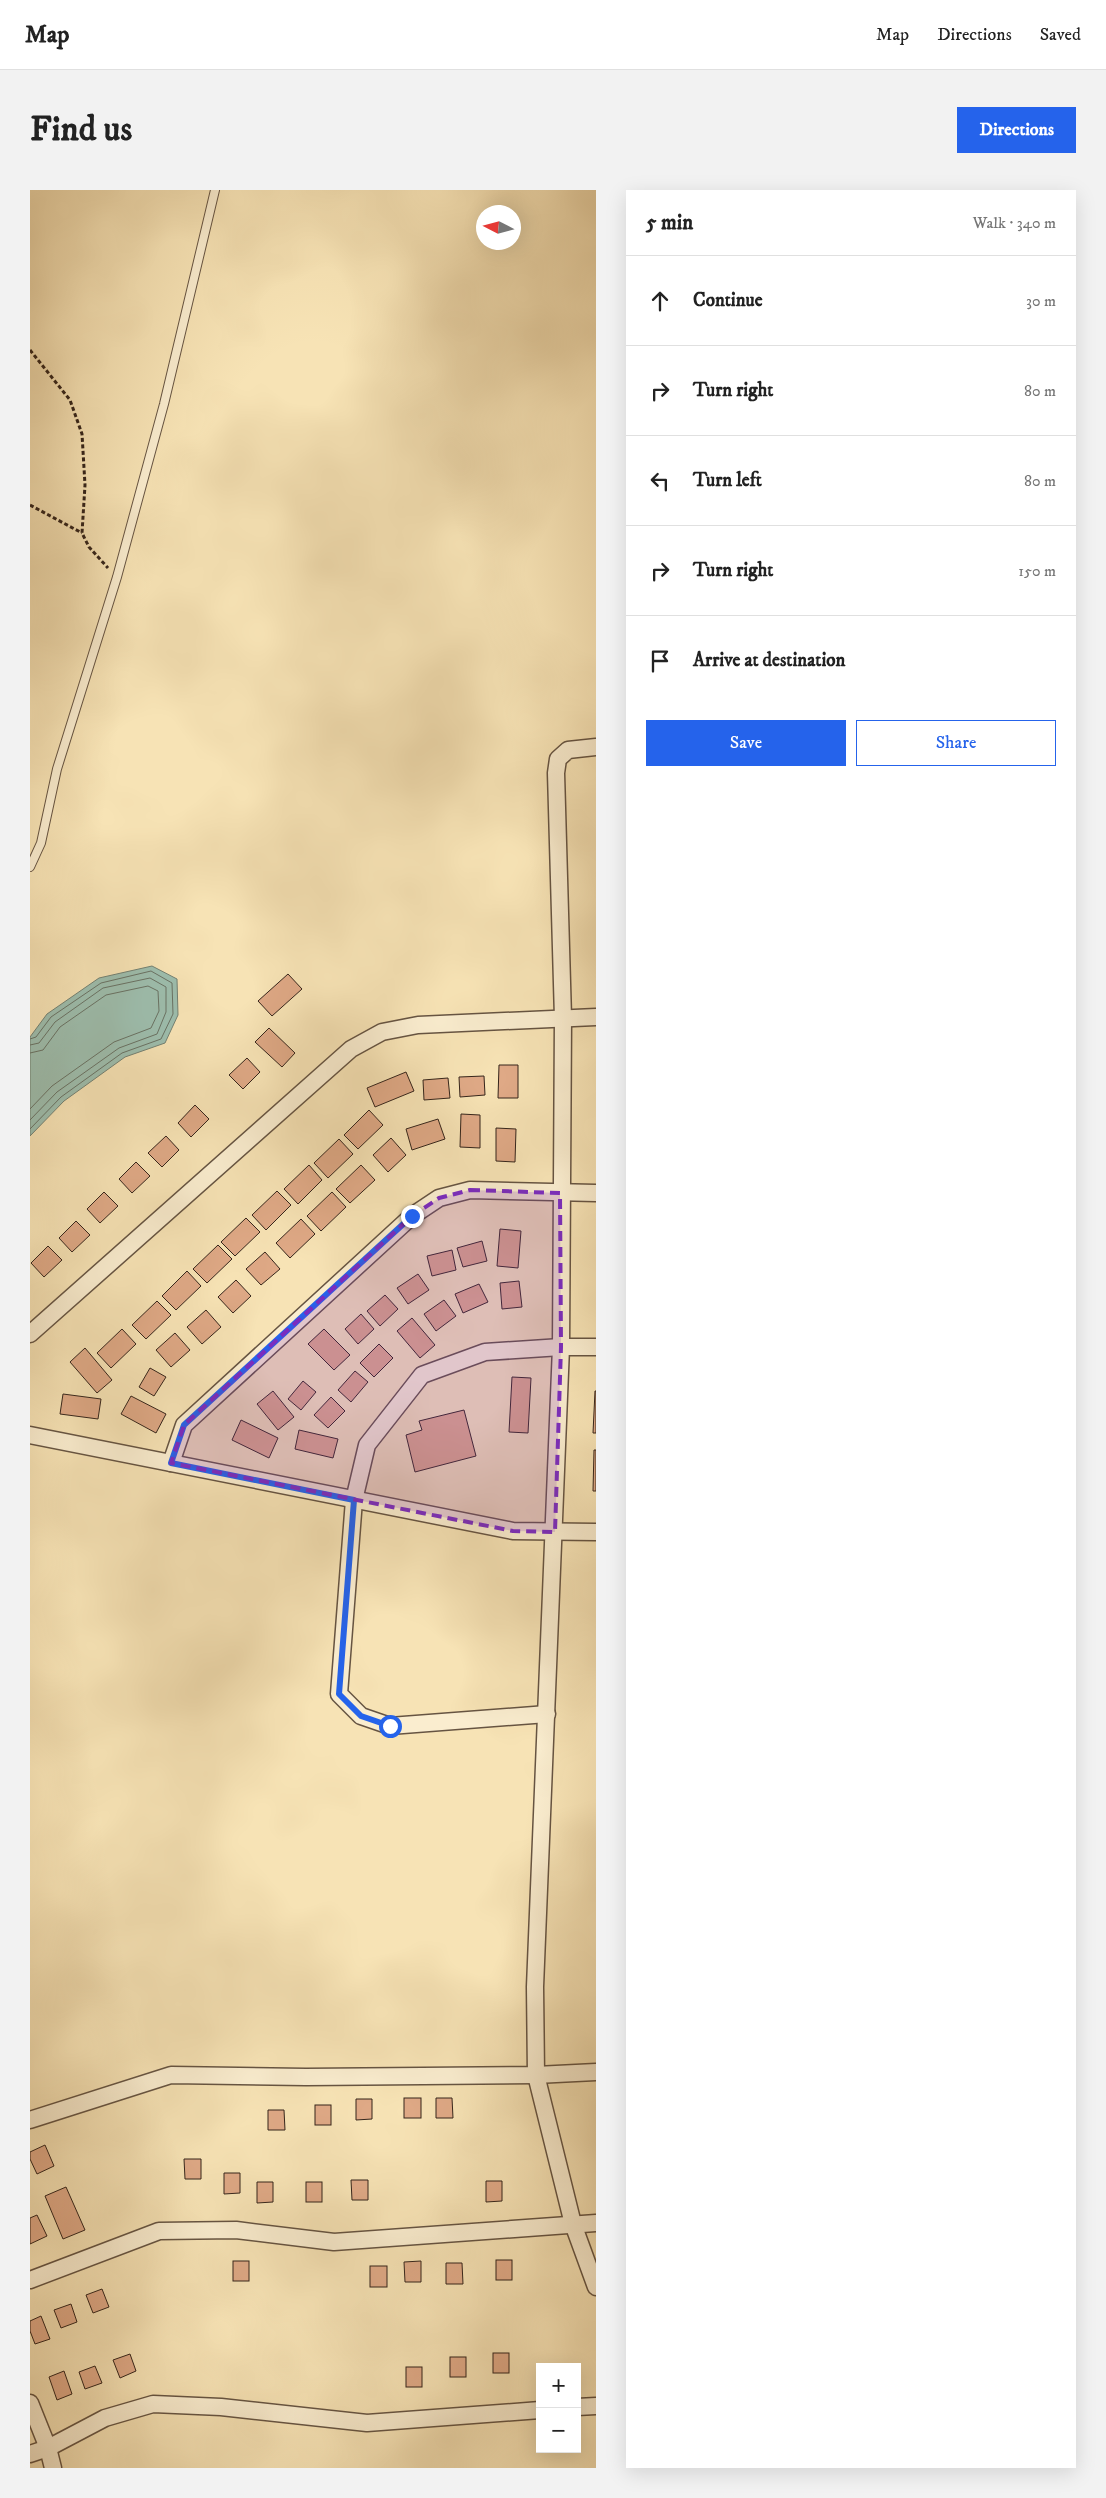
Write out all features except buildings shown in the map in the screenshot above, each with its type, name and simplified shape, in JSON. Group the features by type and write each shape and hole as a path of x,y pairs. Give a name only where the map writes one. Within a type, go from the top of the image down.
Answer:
{"street":[{"path":"596,747 568,750 558,759 557,766 563,1018 560,1193 561,1347 555,1532 535,1988 536,2075 573,2224 596,2287"},
{"path":"30,1334 351,1049 382,1032 418,1025 596,1017"},
{"path":"171,1463 184,1425 412,1216 439,1198 470,1190 596,1193"},
{"path":"547,1714 390,1726 361,1716 339,1694 354,1500 367,1445 422,1375 485,1352 561,1347 596,1347"},
{"path":"30,1435 513,1531 596,1532"},
{"path":"30,2120 171,2075 306,2077 536,2075 596,2072"},
{"path":"30,2280 159,2231 236,2230 334,2242 573,2224 596,2224"},
{"path":"30,2403 48,2448 53,2468"},
{"path":"30,2454 48,2448 105,2418 153,2404 221,2407 367,2423 536,2410"},
{"path":"581,2407 596,2406"}],"lane":[{"path":"30,868 41,843 57,769 117,577 164,404 215,190"}],"path":[{"path":"30,350 70,400 82,434 85,485 82,533 89,547 117,577"},
{"path":"30,506 82,533"}],"highlighted area":[{"path":"470,1190 560,1193 561,1347 555,1532 513,1531 171,1463 184,1425 412,1216 439,1198"}],"water":[{"path":"152,966 177,979 178,1015 165,1043 125,1057 64,1101 30,1136 30,1037 47,1014 99,978"}],"route":[{"path":"390,1726 361,1716 339,1694 354,1500 171,1463 184,1425 412,1216"}]}
